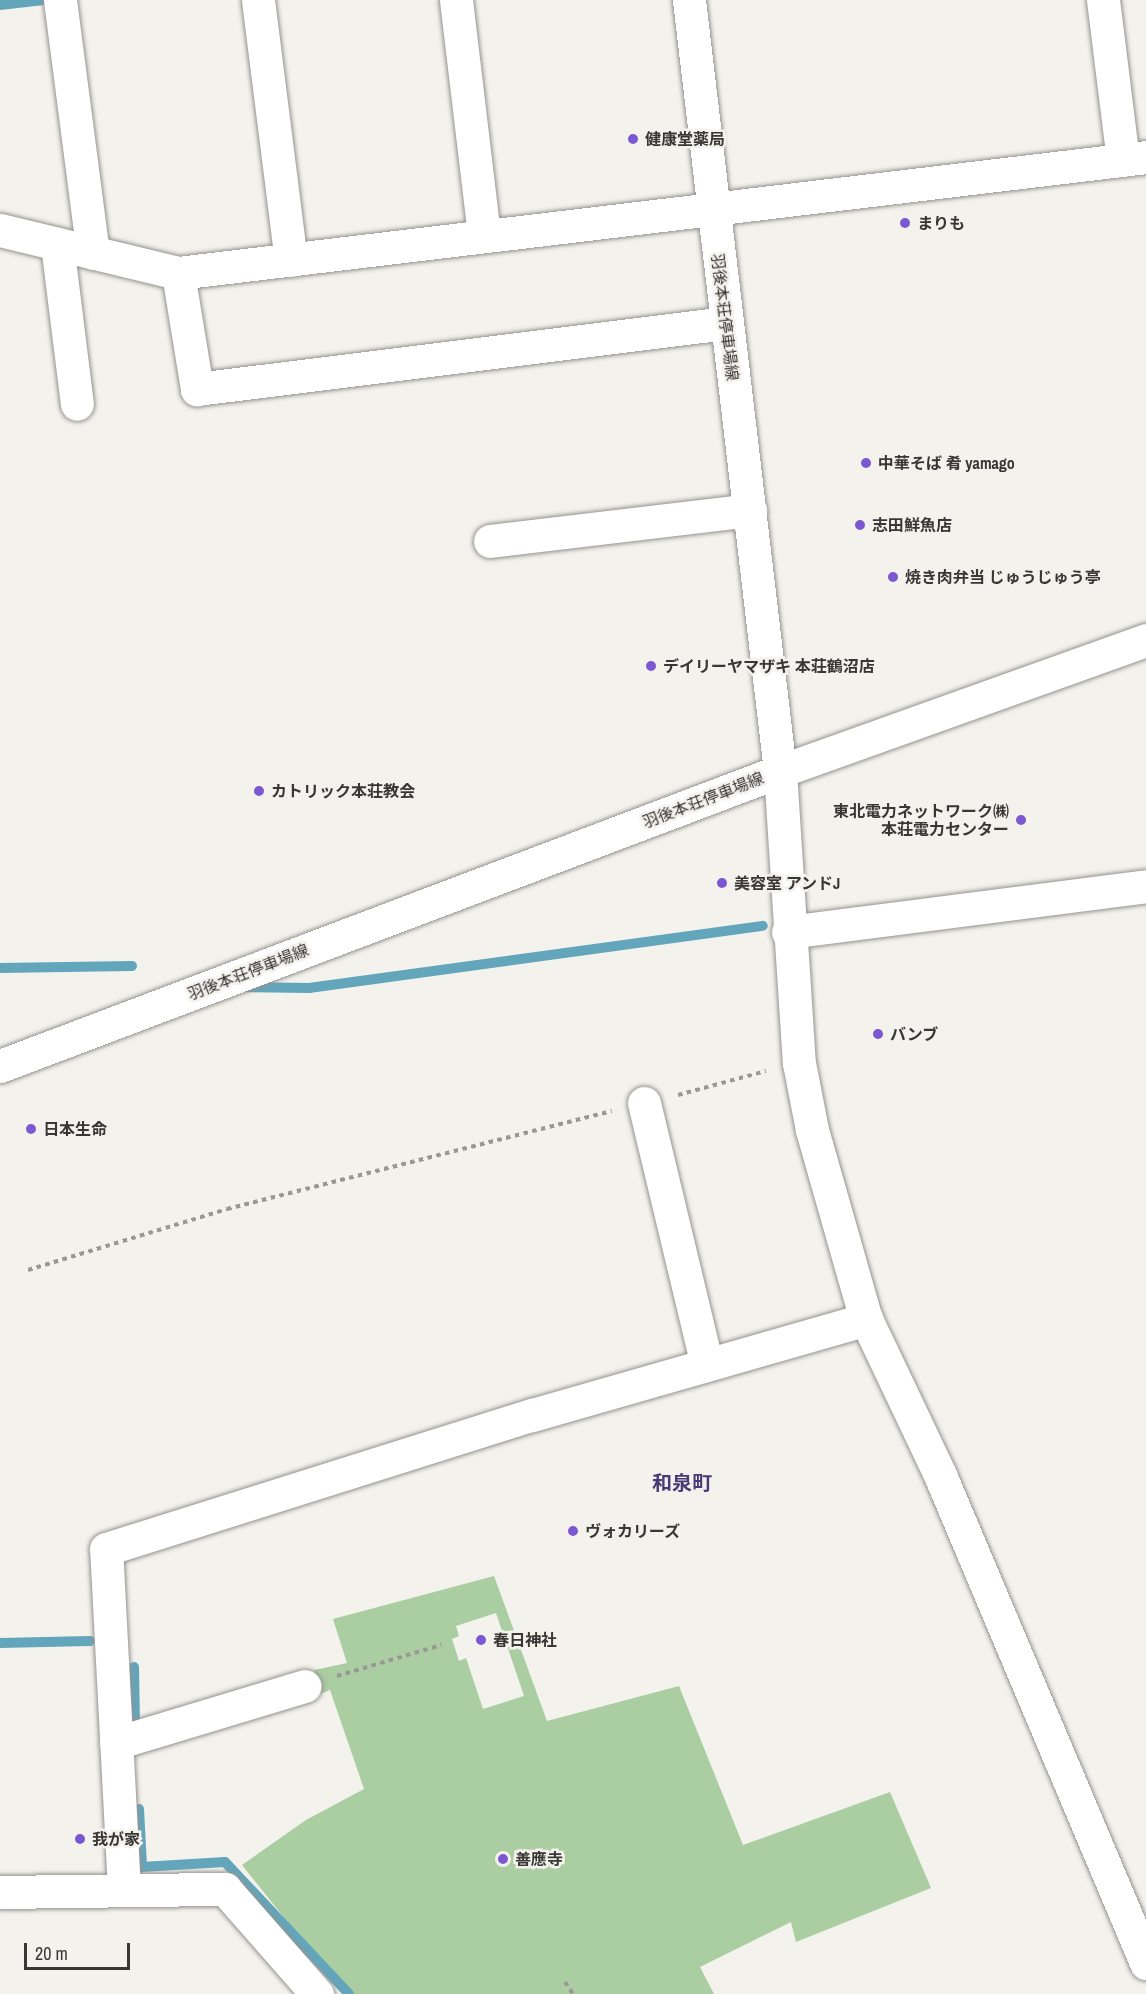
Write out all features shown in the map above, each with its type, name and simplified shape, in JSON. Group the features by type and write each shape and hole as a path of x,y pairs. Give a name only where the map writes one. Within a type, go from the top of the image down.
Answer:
{"street":[{"path":"60,0 93,253"},
{"path":"258,0 291,260"},
{"path":"456,0 484,234"},
{"name":"羽後本荘停車場線","path":"0,1066 780,771 688,0"},
{"path":"0,230 178,273 484,234 1135,158 1103,0"},
{"path":"57,244 77,404"},
{"path":"178,273 197,389 726,323"},
{"path":"490,541 750,510"},
{"path":"1146,640 780,771 788,932 800,1063 812,1130 866,1319 940,1475 1146,1963"},
{"path":"788,932 1146,886"},
{"path":"644,1103 707,1365"},
{"path":"124,1890 106,1549 707,1365 866,1319"},
{"path":"116,1743 305,1686"},
{"path":"0,1892 225,1889 317,1994"}],"path":[{"path":"28,1270 227,1209 800,1063"},
{"path":"305,1686 441,1645"},
{"path":"565,1982 573,1994"}],"green space":[{"path":"494,1576 547,1721 679,1686 743,1845 890,1792 931,1888 796,1942 791,1922 700,1967 714,1994 345,1994 242,1865 306,1820 364,1789 330,1690 320,1694 314,1670 347,1663 333,1619","holes":["496,1613 524,1696 483,1709 466,1658 459,1661 452,1639 459,1636 456,1626"]}],"waterway":[{"path":"0,5 44,0"},
{"path":"242,987 309,988 763,926"},
{"path":"0,968 132,966"},
{"path":"0,1643 90,1641"},
{"path":"134,1667 135,1722"},
{"path":"139,1809 142,1867 225,1862 349,1994"}],"place":[{"name":"健康堂薬局","path":"633,139"},
{"name":"まりも","path":"905,223"},
{"name":"中華そば 肴 yamago","path":"866,463"},
{"name":"志田鮮魚店","path":"860,525"},
{"name":"焼き肉弁当 じゅうじゅう亭","path":"893,577"},
{"name":"デイリーヤマザキ 本荘鶴沼店","path":"651,666"},
{"name":"カトリック本荘教会","path":"259,791"},
{"name":"東北電力ネットワーク㈱ 本荘電力センター","path":"1021,820"},
{"name":"美容室 アンドJ","path":"722,883"},
{"name":"バンブ","path":"878,1034"},
{"name":"日本生命","path":"31,1129"},
{"name":"ヴォカリーズ","path":"573,1531"},
{"name":"春日神社","path":"481,1640"},
{"name":"我が家","path":"80,1839"},
{"name":"善應寺","path":"503,1859"}],"district":[{"name":"和泉町","path":"682,1482"}]}
